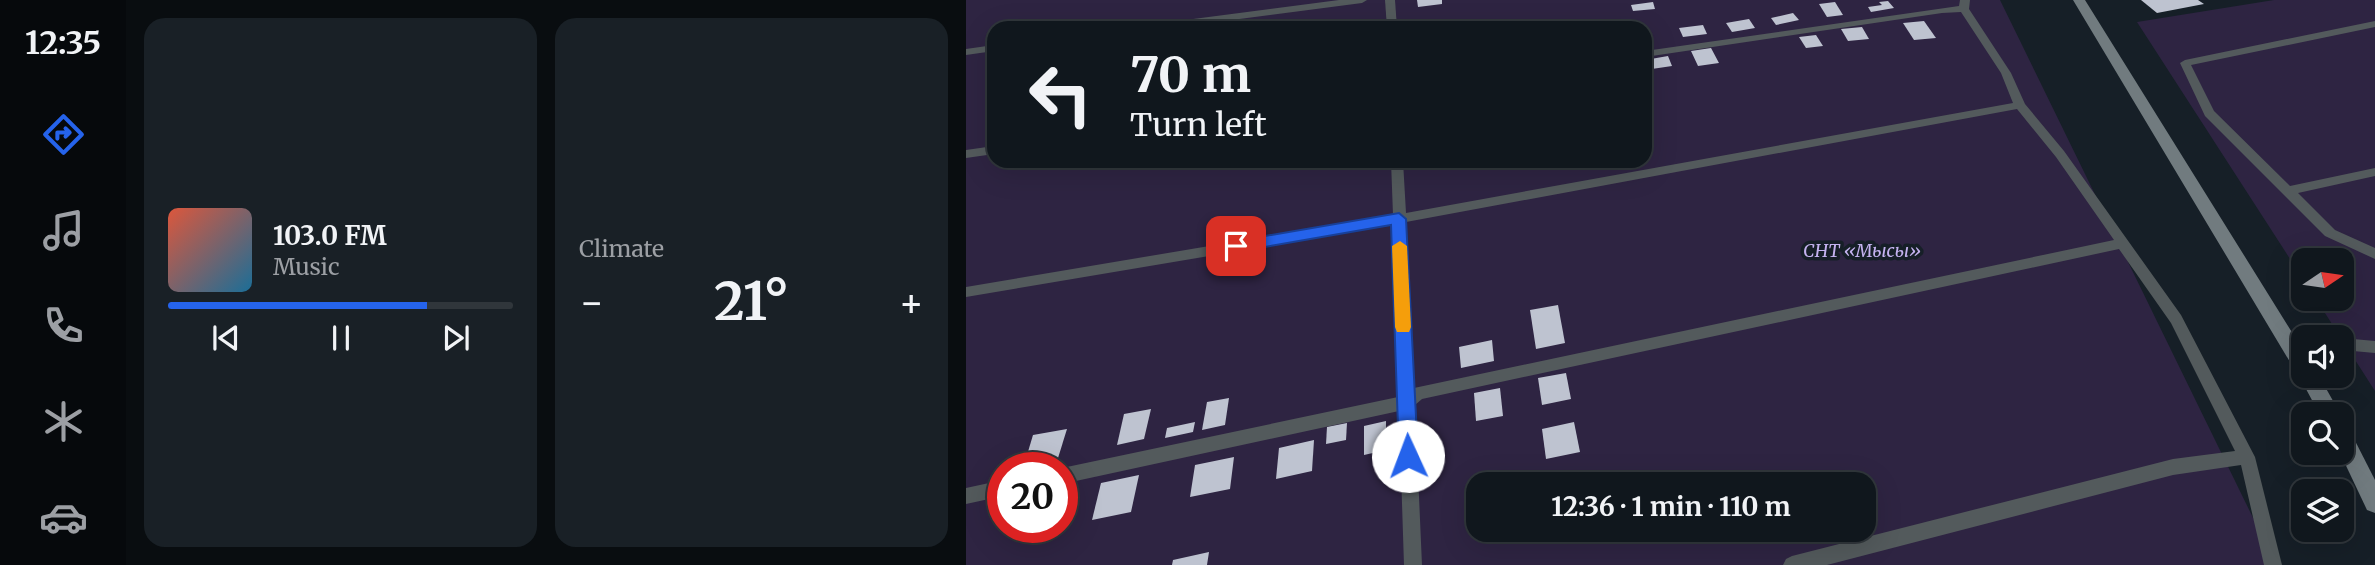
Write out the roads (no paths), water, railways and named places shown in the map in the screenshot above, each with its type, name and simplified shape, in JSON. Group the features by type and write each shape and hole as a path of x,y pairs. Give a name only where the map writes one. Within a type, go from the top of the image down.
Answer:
{"main road":[{"path":"2080,0 2291,334"},
{"path":"2354,460 2375,503"}],"lane":[{"path":"1201,21 1362,0"},
{"path":"1390,0 1392,21"},
{"path":"1652,53 1965,5 2006,73 2020,105 2060,154 2176,318 2247,457 2273,565"},
{"path":"2375,24 2185,63 2209,113 2330,233 2375,254"},
{"path":"966,51 987,49"},
{"path":"966,292 1399,219 2020,105"},
{"path":"966,154 987,150"},
{"path":"1397,168 1413,565"},
{"path":"2289,191 2375,172"},
{"path":"1078,473 1406,402 1419,393 2124,243"},
{"path":"2354,345 2375,346"},
{"path":"1792,565 2173,467 2247,457"},
{"path":"966,496 987,491"}],"park label":[{"name":"СНТ «Мысы»","path":"1862,250"}]}
